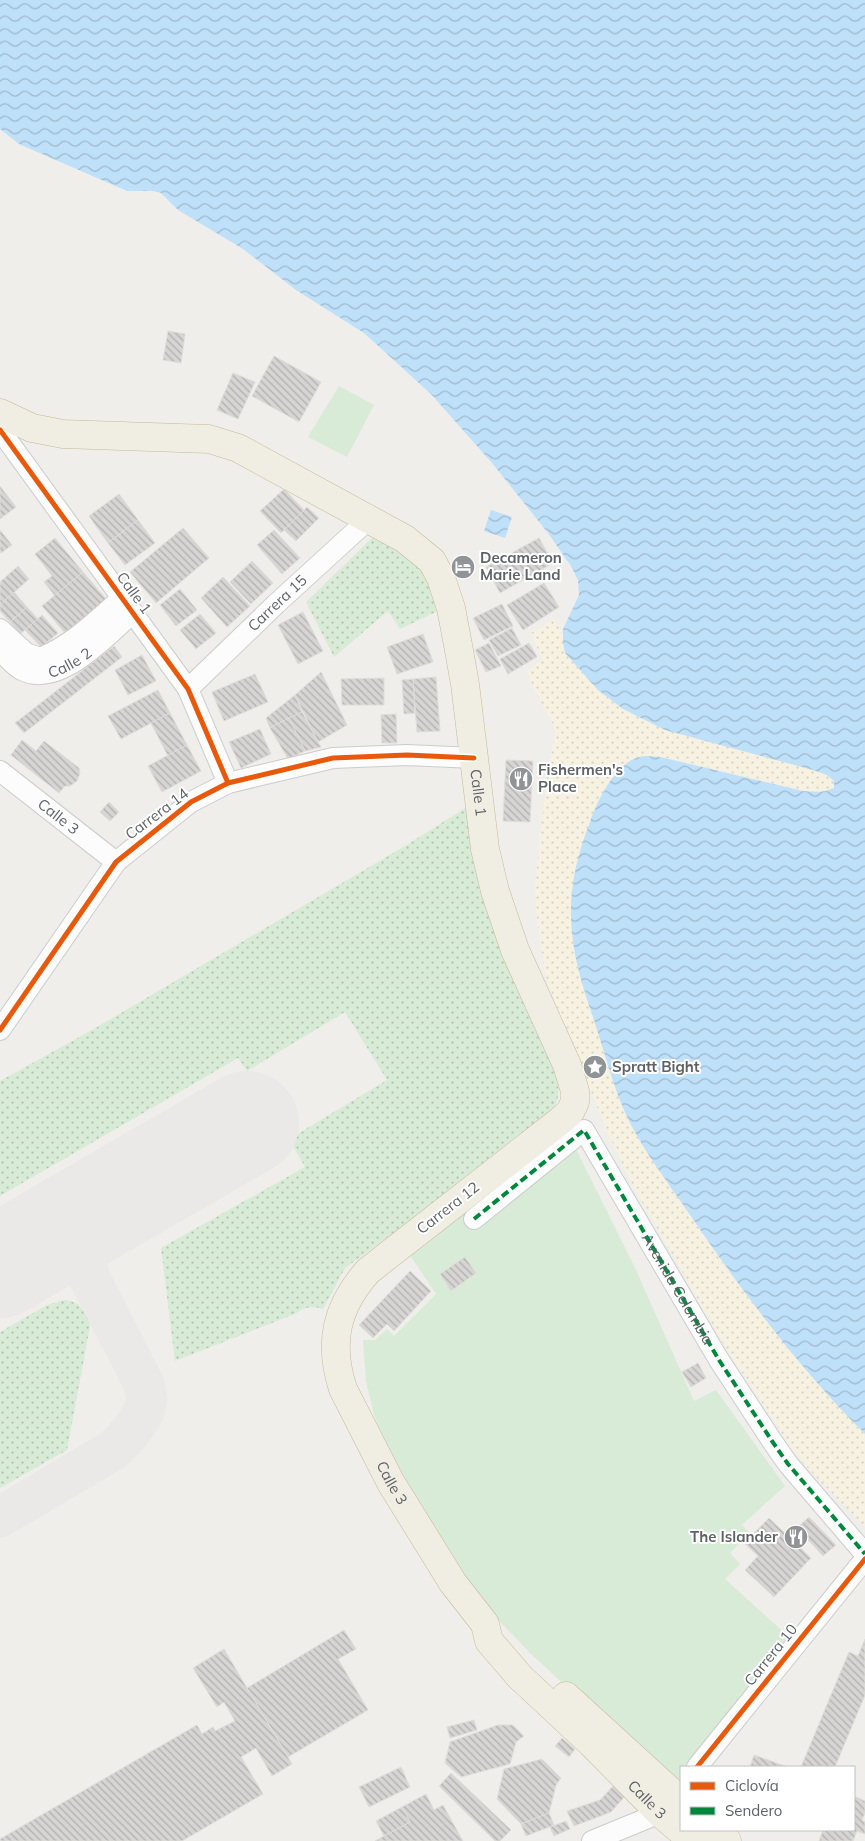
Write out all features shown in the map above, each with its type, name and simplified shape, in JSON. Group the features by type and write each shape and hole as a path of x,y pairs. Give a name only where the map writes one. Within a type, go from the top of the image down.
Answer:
{"highway":[{"name":"Calle 1","path":"0,413 19,422 63,434 209,439 223,442 238,448 370,519 405,539 432,561 447,592 456,631 465,684 485,849 495,891 515,950 567,1065 575,1091 575,1102"},
{"name":"Carrera 12","path":"337,1326 344,1304 354,1286 368,1271 549,1130 570,1112 575,1102"},
{"name":"Calle 3","path":"337,1326 335,1355 338,1376 343,1389 391,1482 427,1544 453,1583 485,1624 489,1641 510,1667 592,1744 674,1799 680,1812"},
{"path":"715,1831 727,1841"}],"street":[{"name":"Calle 1","path":"0,430 188,690 228,783"},
{"name":"Carrera 15","path":"188,690 276,604 370,519"},
{"name":"Calle 2","path":"0,651 20,669 40,667 55,652 127,605"},
{"name":"Calle 2","path":"0,629 40,667"},
{"name":"Carrera 14","path":"0,1030 116,862 191,802 228,783 333,758 407,755 474,758"},
{"name":"Calle 3","path":"0,772 116,862"},
{"name":"Avenida Colombia","path":"474,1219 584,1130 719,1360 772,1441 788,1464 865,1554"},
{"name":"Carrera 10","path":"698,1766 865,1560"},
{"path":"592,1841 674,1799"}],"green space":[{"path":"339,386 374,405 347,457 308,437"},
{"path":"378,532 423,566 442,609 400,629 388,611 334,657 306,602"},
{"path":"467,807 481,891 489,918 556,1075 558,1094 554,1109 458,1186 345,1268 323,1309 315,1307 305,1308 295,1314 175,1361 161,1248 305,1167 289,1139 387,1080 345,1012 247,1071 238,1058 0,1196 0,1081 92,1030 405,846"},
{"path":"567,1131 636,1270 694,1401 716,1390 785,1486 742,1525 750,1533 730,1553 740,1564 725,1579 788,1636 689,1766 680,1766 680,1777 674,1786 531,1654 479,1600 435,1538 383,1439 374,1415 366,1381 363,1340 375,1340 387,1329 394,1336 436,1294 407,1251"},
{"path":"64,1300 74,1302 82,1308 90,1326 67,1450 0,1488 0,1332 47,1305"}],"sand":[{"name":"Spratt Bight","path":"554,619 563,635 565,653 598,690 827,775 834,781 834,788 830,790 819,792 803,791 679,760 641,756 581,845 573,883 571,918 621,1103 631,1125 732,1277 837,1406 865,1434 865,1527 809,1470 795,1453 727,1350 635,1190 576,1057 545,975 537,921 535,886 546,784 555,733 553,724 535,691 527,671 542,659 531,633"}],"water":[{"path":"0,0 865,0 865,1434 817,1382 771,1327 708,1241 636,1135 614,1085 582,982 573,944 571,917 576,869 593,813 615,774 631,760 642,756 660,757 803,791 819,792 830,790 834,788 834,781 827,775 813,770 665,730 623,709 598,690 565,653 563,629 579,595 578,580 571,566 548,533 492,463 431,394 364,333 296,290 243,249 178,210 161,193 153,191 127,191 19,144 0,129"},
{"path":"491,510 512,517 505,538 484,531"}],"building":[{"path":"168,331 185,334 181,363 163,360"},
{"path":"274,356 321,382 299,422 252,396"},
{"path":"233,373 255,382 238,419 217,410"},
{"path":"0,486 16,507 0,519"},
{"path":"284,489 304,510 281,533 260,511"},
{"path":"119,494 138,520 108,543 89,516"},
{"path":"307,507 319,518 296,541 284,530"},
{"path":"138,520 155,543 125,565 108,543"},
{"path":"183,528 209,558 156,603 130,572"},
{"path":"0,530 12,545 1,553 0,552"},
{"path":"274,530 300,558 282,574 257,545"},
{"path":"55,538 83,572 55,596 44,582 52,576 35,554"},
{"path":"539,538 553,563 500,593 486,567"},
{"path":"252,561 273,583 251,604 230,582"},
{"path":"18,566 29,579 0,605 0,582"},
{"path":"83,572 106,599 65,633 42,606"},
{"path":"223,577 250,606 227,627 201,598"},
{"path":"544,583 559,607 523,630 507,605"},
{"path":"180,589 197,610 176,626 160,605"},
{"path":"14,592 27,607 10,622 0,611 0,605"},
{"path":"502,604 513,626 484,640 473,618"},
{"path":"27,607 38,619 20,634 10,622"},
{"path":"303,612 323,651 298,664 278,625"},
{"path":"200,614 216,633 196,649 180,630"},
{"path":"42,615 58,633 41,647 25,630"},
{"path":"512,628 521,645 498,656 489,640"},
{"path":"423,634 433,662 397,674 387,647"},
{"path":"489,643 501,666 486,672 475,650"},
{"path":"529,643 537,657 508,674 500,659"},
{"path":"114,646 122,657 24,733 15,723"},
{"path":"142,655 156,681 128,695 115,670"},
{"path":"321,672 347,725 318,742 295,695"},
{"path":"255,674 268,702 224,721 212,692"},
{"path":"436,677 440,731 417,732 413,679"},
{"path":"384,678 384,705 342,705 341,679"},
{"path":"413,679 415,713 404,714 402,680"},
{"path":"158,690 170,713 121,739 108,716"},
{"path":"295,695 302,712 270,728 266,718"},
{"path":"302,712 321,747 305,751 289,718"},
{"path":"170,713 187,745 168,756 151,723"},
{"path":"396,714 397,743 382,743 381,715"},
{"path":"289,718 305,751 288,759 270,728"},
{"path":"260,729 271,754 241,768 229,742"},
{"path":"22,740 36,751 44,741 79,768 80,773 77,781 70,786 65,786 59,793 11,755"},
{"path":"187,745 201,771 162,792 148,766"},
{"path":"506,760 533,761 530,822 503,821"},
{"path":"109,802 119,812 110,821 100,812"},
{"path":"465,1257 476,1273 451,1291 440,1274"},
{"path":"410,1271 431,1291 394,1331 387,1324 373,1338 359,1325"},
{"path":"698,1363 706,1378 691,1387 682,1372"},
{"path":"809,1517 836,1545 823,1556 797,1528"},
{"path":"769,1518 811,1558 774,1597 745,1570 758,1556 744,1543"},
{"path":"344,1630 356,1649 338,1659 368,1710 288,1757 247,1688"},
{"path":"865,1639 865,1695 835,1766 801,1766 849,1652 858,1656"},
{"path":"224,1649 292,1764 272,1776 256,1748 241,1757 263,1794 182,1841 0,1841 0,1839 197,1725 202,1734 213,1727 215,1731 235,1721 224,1702 217,1707 193,1668"},
{"path":"474,1720 477,1730 450,1738 447,1727"},
{"path":"498,1725 513,1725 524,1736 516,1742 510,1764 461,1777 445,1763 450,1742"},
{"path":"562,1738 575,1749 569,1757 555,1746"},
{"path":"754,1755 785,1766 750,1766"},
{"path":"542,1759 561,1778 556,1785 549,1813 521,1824 497,1799 504,1769"},
{"path":"401,1767 410,1787 369,1807 359,1787"},
{"path":"451,1773 511,1830 500,1841 495,1841 439,1786"},
{"path":"615,1784 626,1795 611,1812 574,1826 567,1811 600,1800"},
{"path":"426,1794 434,1810 443,1805 463,1841 375,1841 410,1822 402,1807"},
{"path":"855,1796 865,1801 865,1813 862,1820 865,1822 865,1834 857,1831 853,1841 819,1841 823,1831 855,1831"},
{"path":"402,1807 410,1822 384,1836 376,1821"},
{"path":"549,1813 554,1825 526,1836 521,1824"},
{"path":"566,1821 570,1829 554,1836 550,1827"}],"taxiway":[{"path":"0,1517 113,1450 140,1419 145,1408 147,1398 144,1384 88,1275 87,1254 90,1237 96,1221 108,1204"},
{"path":"24,1252 59,1258 74,1264 88,1275"}],"runway":[{"path":"0,1266 247,1123"}],"marked path":[{"path":"474,1219 584,1130 719,1360 772,1441 788,1464 865,1554"}],"cycle path":[{"path":"0,430 188,689 228,783"},
{"path":"0,1030 116,862 191,802 228,783 333,758 407,755 474,758"},
{"path":"698,1766 865,1559"}],"place":[{"name":"Decameron Marie Land","path":"463,567"},
{"name":"Fishermen's Place","path":"521,779"},
{"name":"Spratt Bight","path":"595,1067"},
{"name":"The Islander","path":"796,1537"}]}
